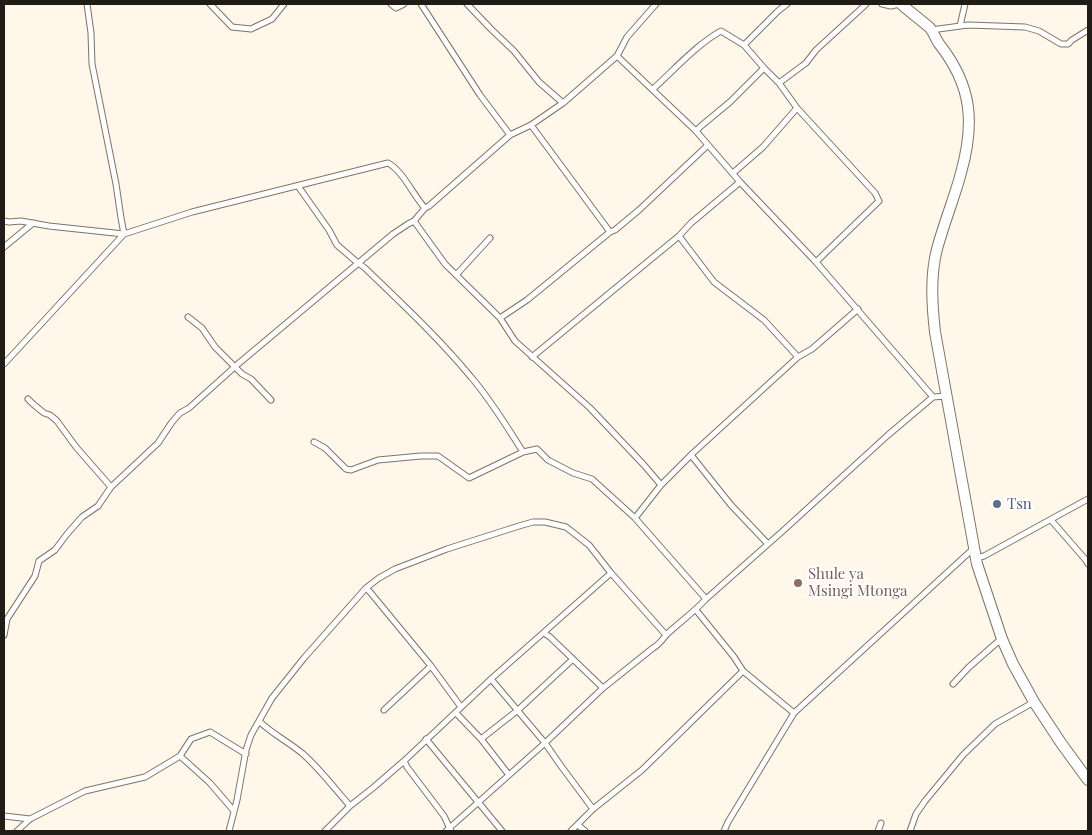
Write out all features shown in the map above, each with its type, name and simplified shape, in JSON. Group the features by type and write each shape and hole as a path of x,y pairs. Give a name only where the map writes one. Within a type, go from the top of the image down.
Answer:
{"highway":[{"path":"900,4 931,30 938,43 947,52 958,72 970,115 968,141 961,173 937,250 932,307 975,553 1002,639 1013,664 1034,702 1088,780"}],"street":[{"path":"87,4 91,33 92,64 124,234"},
{"path":"210,4 232,27 251,30 272,18 284,4"},
{"path":"391,4 396,8 404,4"},
{"path":"421,4 480,96 510,135"},
{"path":"467,4 514,50 539,82 563,103"},
{"path":"4,635 7,619 35,576 40,561 55,550 82,517 98,506 111,487 158,443 172,422 180,414 393,234 414,221 425,208 510,135 531,125 563,103 617,56 627,37 656,4"},
{"path":"744,45 787,4"},
{"path":"779,83 806,63 816,50 866,4"},
{"path":"882,4 892,6 900,4"},
{"path":"960,26 964,4"},
{"path":"931,30 960,26 1025,27 1039,31 1062,44 1068,44 1088,30"},
{"path":"653,90 713,35 721,31 744,45 779,83 797,108 875,193 879,201 816,262"},
{"path":"617,56 696,132 740,182 816,262 932,397"},
{"path":"696,132 764,68"},
{"path":"733,174 762,147 797,108"},
{"path":"531,125 610,232"},
{"path":"500,318 527,300 610,232 615,230 708,145"},
{"path":"4,221 21,221 124,234 192,212 388,163 394,166 417,200 425,208"},
{"path":"532,357 679,236 691,223 740,182"},
{"path":"298,186 329,230 337,245 365,268 421,322 472,377 506,424 523,452"},
{"path":"414,221 445,264 500,318 515,341 590,408 661,485"},
{"path":"4,247 33,223"},
{"path":"4,364 124,234"},
{"path":"679,236 714,282 764,320 798,357"},
{"path":"456,275 490,238"},
{"path":"634,518 661,485 691,455 798,357 812,349 858,310"},
{"path":"188,317 202,328 215,347 242,374 251,379 271,400"},
{"path":"404,761 444,816 449,830 603,688 657,646 666,635 696,610 888,435 932,397 947,396"},
{"path":"28,399 44,413 58,421 76,447 111,487"},
{"path":"314,442 325,448 346,469 351,470 378,460 438,456 469,478 523,452 538,449 548,460 573,473 592,479 634,518 706,599"},
{"path":"691,455 731,505 768,544"},
{"path":"724,831 794,713 975,553 984,556 1088,499"},
{"path":"1051,520 1088,564"},
{"path":"229,831 238,800 251,736 272,698 304,658 366,588 395,569 533,522 544,522 566,527 589,545 666,635"},
{"path":"325,831 350,806 374,788 491,679 611,573"},
{"path":"366,588 431,666 461,707"},
{"path":"696,610 734,657 742,671 794,713"},
{"path":"544,633 603,688"},
{"path":"953,684 969,667 1002,639"},
{"path":"481,740 518,710 573,659"},
{"path":"384,710 431,666"},
{"path":"571,831 593,809 642,770 742,671"},
{"path":"491,679 545,743 593,809"},
{"path":"910,831 916,814 925,801 963,755 995,724 1034,702"},
{"path":"456,713 509,775"},
{"path":"260,721 316,767 350,806"},
{"path":"17,831 30,819 85,791 145,777 180,756 191,739 210,732 246,754"},
{"path":"426,740 502,831"},
{"path":"180,756 210,783 234,811"},
{"path":"4,816 30,819"},
{"path":"878,831 881,823"},
{"path":"578,825 585,831"}],"place":[{"name":"Tsn","path":"997,504"},
{"name":"Shule ya Msingi Mtonga","path":"798,583"}]}
